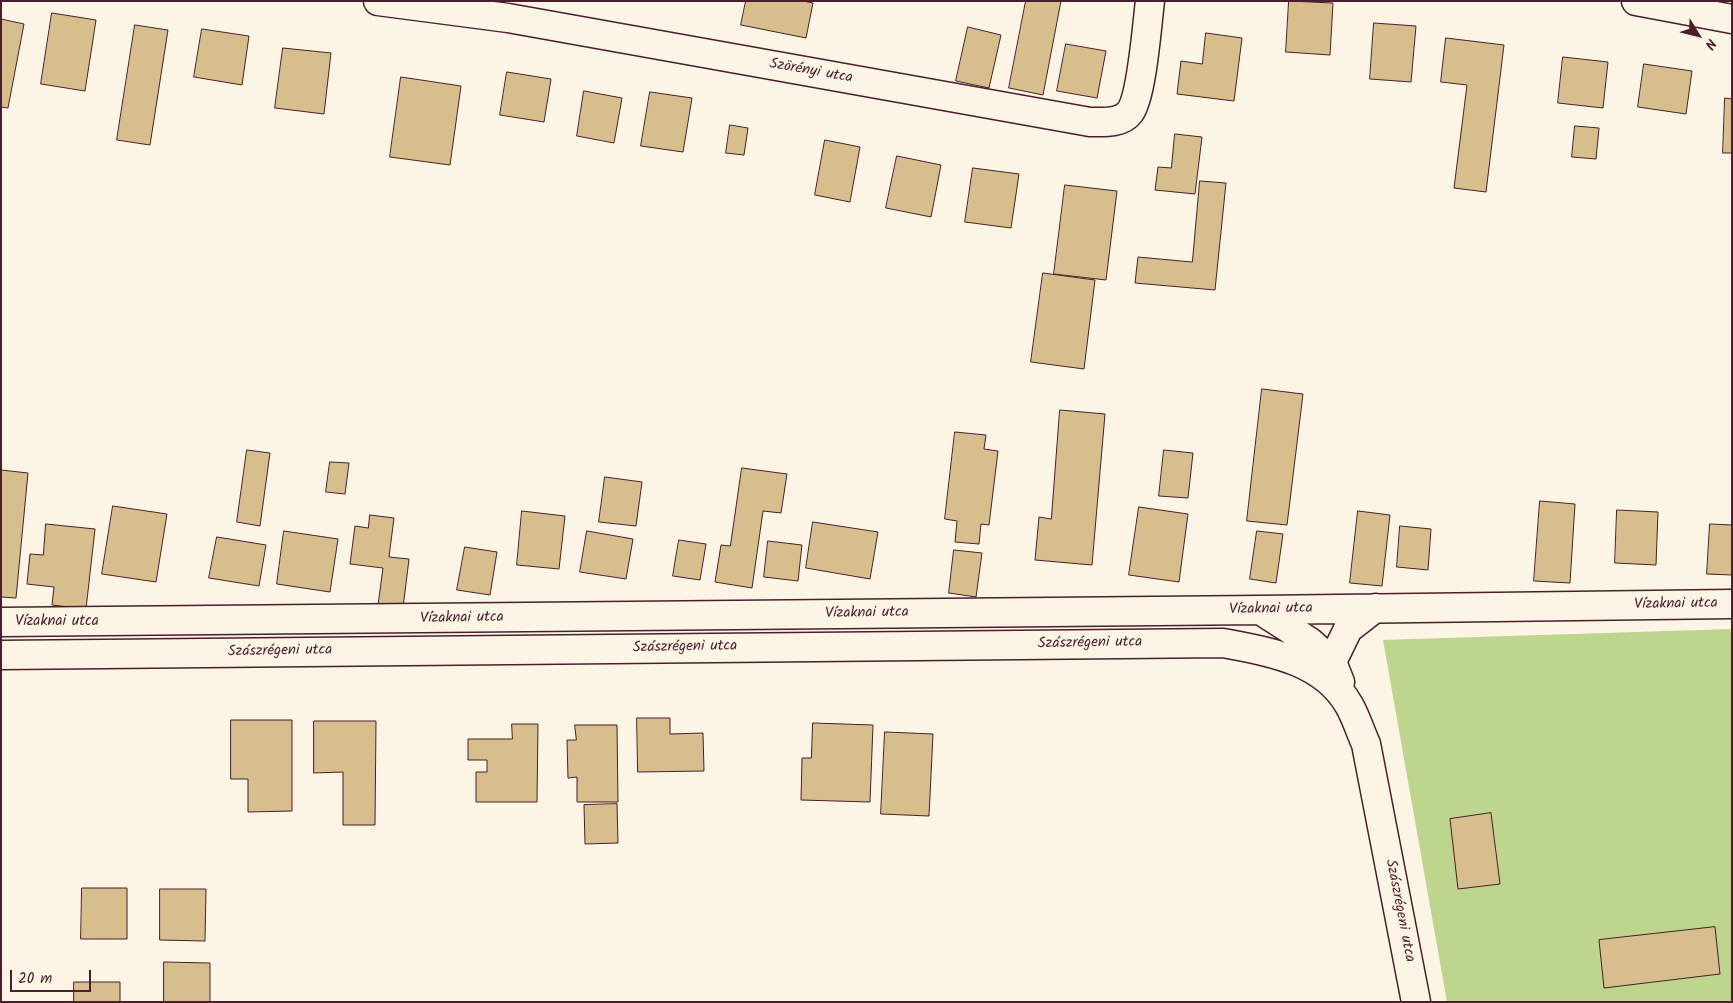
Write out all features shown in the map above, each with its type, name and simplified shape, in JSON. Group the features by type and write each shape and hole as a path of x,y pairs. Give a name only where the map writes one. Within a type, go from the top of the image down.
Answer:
{"street":[{"name":"Szörényi utca","path":"378,1 508,18 1090,122 1114,122 1130,113 1137,95 1150,1"},
{"path":"1636,1 1732,19"},
{"name":"Vízaknai utca","path":"1,622 1732,604"},
{"path":"1332,662 1348,629 1375,608"},
{"name":"Szászrégeni utca","path":"1260,610 1310,642 1332,662 1366,744 1416,1002"},
{"name":"Szászrégeni utca","path":"1,654 1223,643 1265,651 1297,661 1328,678 1349,704"}],"green space":[{"path":"1732,629 1732,1002 1447,1002 1383,640"}],"building":[{"path":"746,1 803,1 813,3 806,38 741,25"},
{"path":"1026,1 1061,1 1043,95 1009,88"},
{"path":"1289,1 1333,3 1330,55 1286,52"},
{"path":"52,13 96,20 85,91 41,84"},
{"path":"1,19 24,24 8,108 1,107"},
{"path":"1374,23 1416,26 1411,82 1370,79"},
{"path":"135,25 168,30 150,145 117,140"},
{"path":"968,27 1001,35 989,88 956,81"},
{"path":"202,29 249,36 242,85 194,77"},
{"path":"1206,33 1242,38 1234,101 1177,94 1181,61 1202,64"},
{"path":"1446,38 1504,45 1486,192 1454,188 1467,85 1441,82"},
{"path":"1066,44 1106,51 1097,98 1057,91"},
{"path":"283,48 331,53 324,114 275,108"},
{"path":"1563,57 1608,62 1603,108 1558,103"},
{"path":"1644,64 1692,71 1686,114 1638,107"},
{"path":"507,72 551,79 544,122 500,115"},
{"path":"401,77 461,86 450,165 390,157"},
{"path":"584,91 622,98 614,143 577,136"},
{"path":"650,92 692,98 683,152 641,146"},
{"path":"1725,98 1732,99 1732,153 1723,153"},
{"path":"730,125 748,128 744,155 726,153"},
{"path":"1575,126 1599,128 1596,159 1572,157"},
{"path":"1175,134 1202,137 1195,194 1155,190 1158,167 1171,168"},
{"path":"825,140 860,147 850,202 815,195"},
{"path":"897,156 941,165 931,217 886,208"},
{"path":"973,168 1019,174 1011,228 965,222"},
{"path":"1200,181 1226,183 1215,290 1135,283 1138,257 1192,262"},
{"path":"1065,185 1117,191 1106,280 1054,274"},
{"path":"1043,273 1095,280 1084,369 1031,362"},
{"path":"1262,389 1303,394 1287,525 1247,521"},
{"path":"1060,410 1105,414 1092,565 1035,560 1039,517 1051,519"},
{"path":"955,432 986,435 984,449 998,451 989,525 981,524 979,544 955,542 957,521 945,519"},
{"path":"247,450 270,453 260,526 237,522"},
{"path":"1164,450 1193,453 1188,498 1159,496"},
{"path":"330,462 349,463 345,494 326,492"},
{"path":"742,468 787,474 781,513 763,511 752,588 715,582 721,545 730,546"},
{"path":"1,470 28,473 16,598 1,597"},
{"path":"605,477 642,482 636,526 599,522"},
{"path":"1540,501 1575,504 1570,583 1534,581"},
{"path":"113,506 167,514 156,582 102,574"},
{"path":"1139,507 1188,514 1179,582 1129,575"},
{"path":"1617,510 1658,512 1656,565 1615,563"},
{"path":"522,511 565,516 559,569 517,565"},
{"path":"1358,511 1390,515 1382,586 1350,583"},
{"path":"370,515 394,518 389,557 409,559 403,608 378,605 383,568 350,564 355,526 368,528"},
{"path":"813,522 878,532 870,579 806,568"},
{"path":"46,524 95,529 86,609 52,605 54,587 27,584 30,554 43,555"},
{"path":"1710,524 1732,525 1732,575 1707,574"},
{"path":"1400,526 1431,529 1428,570 1397,567"},
{"path":"284,531 338,539 330,592 277,584"},
{"path":"587,531 633,539 626,579 580,572"},
{"path":"1257,531 1283,534 1276,583 1250,579"},
{"path":"217,537 266,545 259,586 209,578"},
{"path":"679,540 706,544 700,580 673,576"},
{"path":"768,541 802,545 798,581 764,577"},
{"path":"465,547 497,552 490,595 457,590"},
{"path":"954,550 982,553 976,597 949,593"},
{"path":"637,718 670,718 670,734 703,733 704,771 638,772"},
{"path":"231,720 292,720 292,811 248,812 248,779 231,779"},
{"path":"314,721 376,721 375,825 343,825 343,772 314,773"},
{"path":"813,723 873,725 870,802 801,800 802,758 811,758"},
{"path":"512,724 538,724 537,802 476,802 476,772 487,772 487,760 468,760 468,739 512,739"},
{"path":"575,725 617,725 618,802 577,802 577,777 568,778 567,740 576,740"},
{"path":"885,732 933,734 929,816 881,814"},
{"path":"617,804 618,843 585,844 584,805"},
{"path":"1491,813 1500,884 1458,889 1450,819"},
{"path":"82,888 127,888 127,939 81,939"},
{"path":"160,889 206,889 205,941 160,940"},
{"path":"1715,927 1720,974 1604,988 1599,940"},
{"path":"164,962 210,963 210,1002 164,1002"},
{"path":"74,982 120,982 120,1002 74,1002"}]}
